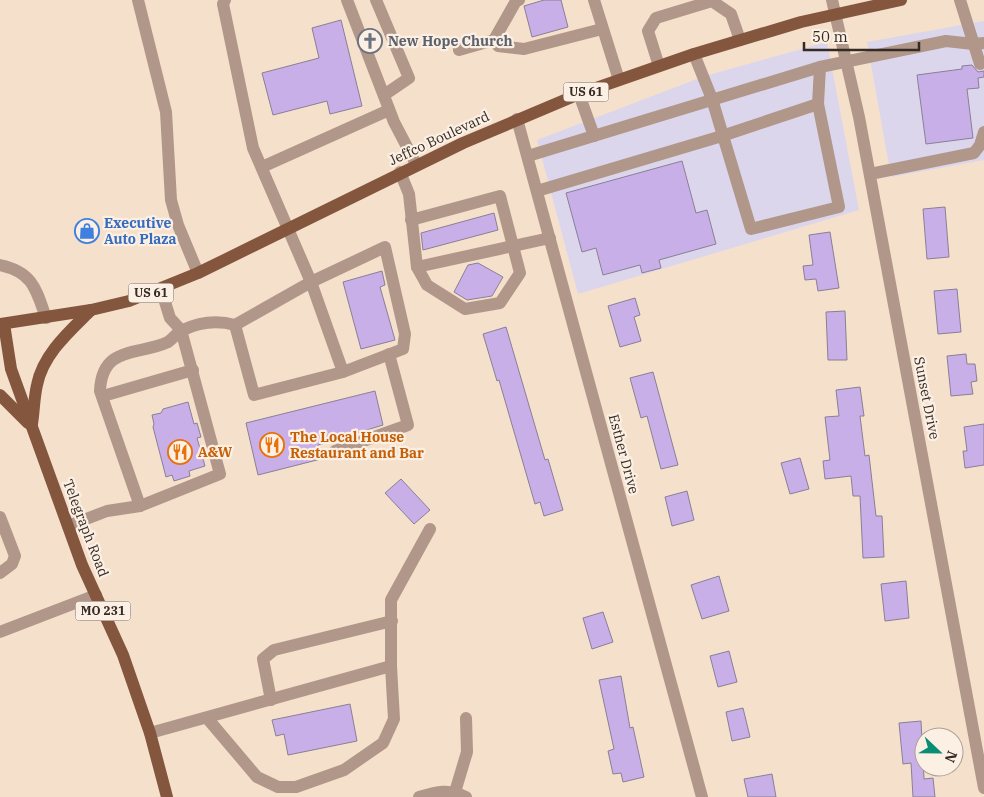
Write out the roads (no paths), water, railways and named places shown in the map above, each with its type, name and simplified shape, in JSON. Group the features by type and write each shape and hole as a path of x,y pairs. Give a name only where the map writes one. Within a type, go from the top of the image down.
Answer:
{"main road":[{"name":"Jeffco Boulevard","path":"2,324 91,310 129,301 198,273 416,164 517,119 580,94 740,40 835,14 901,0"},
{"path":"32,427 37,384 43,369 59,342 91,310"},
{"name":"Telegraph Road","path":"2,324 11,369 68,526 123,655 150,733 167,797"},
{"path":"0,395 32,427"}],"street":[{"path":"138,0 166,112 171,200 178,225 198,273"},
{"path":"225,0 223,4 252,148 311,282 342,372"},
{"path":"347,0 389,110 416,164"},
{"path":"376,0 409,78 384,95"},
{"path":"458,50 494,40 516,1 519,0"},
{"path":"594,0 619,80"},
{"name":"Sunset Drive","path":"832,0 870,174 984,788"},
{"path":"960,0 979,43 980,64"},
{"path":"659,66 648,31 656,18 712,1 732,14 740,40"},
{"path":"494,40 498,46 524,49 602,29"},
{"path":"528,156 820,67 946,41 979,43"},
{"path":"694,54 712,99 751,229 839,207 818,104 820,67"},
{"path":"580,94 594,136"},
{"path":"537,191 722,136 818,104"},
{"path":"262,167 389,110"},
{"name":"Esther Drive","path":"517,119 702,797"},
{"path":"870,174 974,153 980,145 984,132"},
{"path":"400,172 409,194 410,220 416,267 427,285 465,309 500,303 520,273 500,196 410,220"},
{"path":"416,267 550,238"},
{"path":"140,506 100,391 101,378 105,368 120,354 168,341 181,330 208,322 218,321 235,325 311,282 385,248 405,334 403,349 342,372 254,395 235,325"},
{"path":"0,266 14,268 27,276 36,288 46,318"},
{"path":"68,526 107,511 140,506 220,474 181,330 170,318 161,289"},
{"path":"336,451 408,425 389,354"},
{"path":"103,396 193,370"},
{"path":"0,573 12,564 15,556 1,525"},
{"path":"207,718 257,777 278,787 296,788 344,770 383,743 394,719 391,666 391,600 430,529"},
{"path":"0,632 96,595"},
{"path":"271,700 263,659 274,650 392,621"},
{"path":"150,733 391,666"},
{"path":"419,797 442,791 460,794 467,752 466,718"}],"place":[{"name":"New Hope Church","path":"370,41"},
{"name":"Executive Auto Plaza","path":"87,231"},
{"name":"The Local House Restaurant and Bar","path":"272,445"},
{"name":"A&W","path":"180,452"}]}
